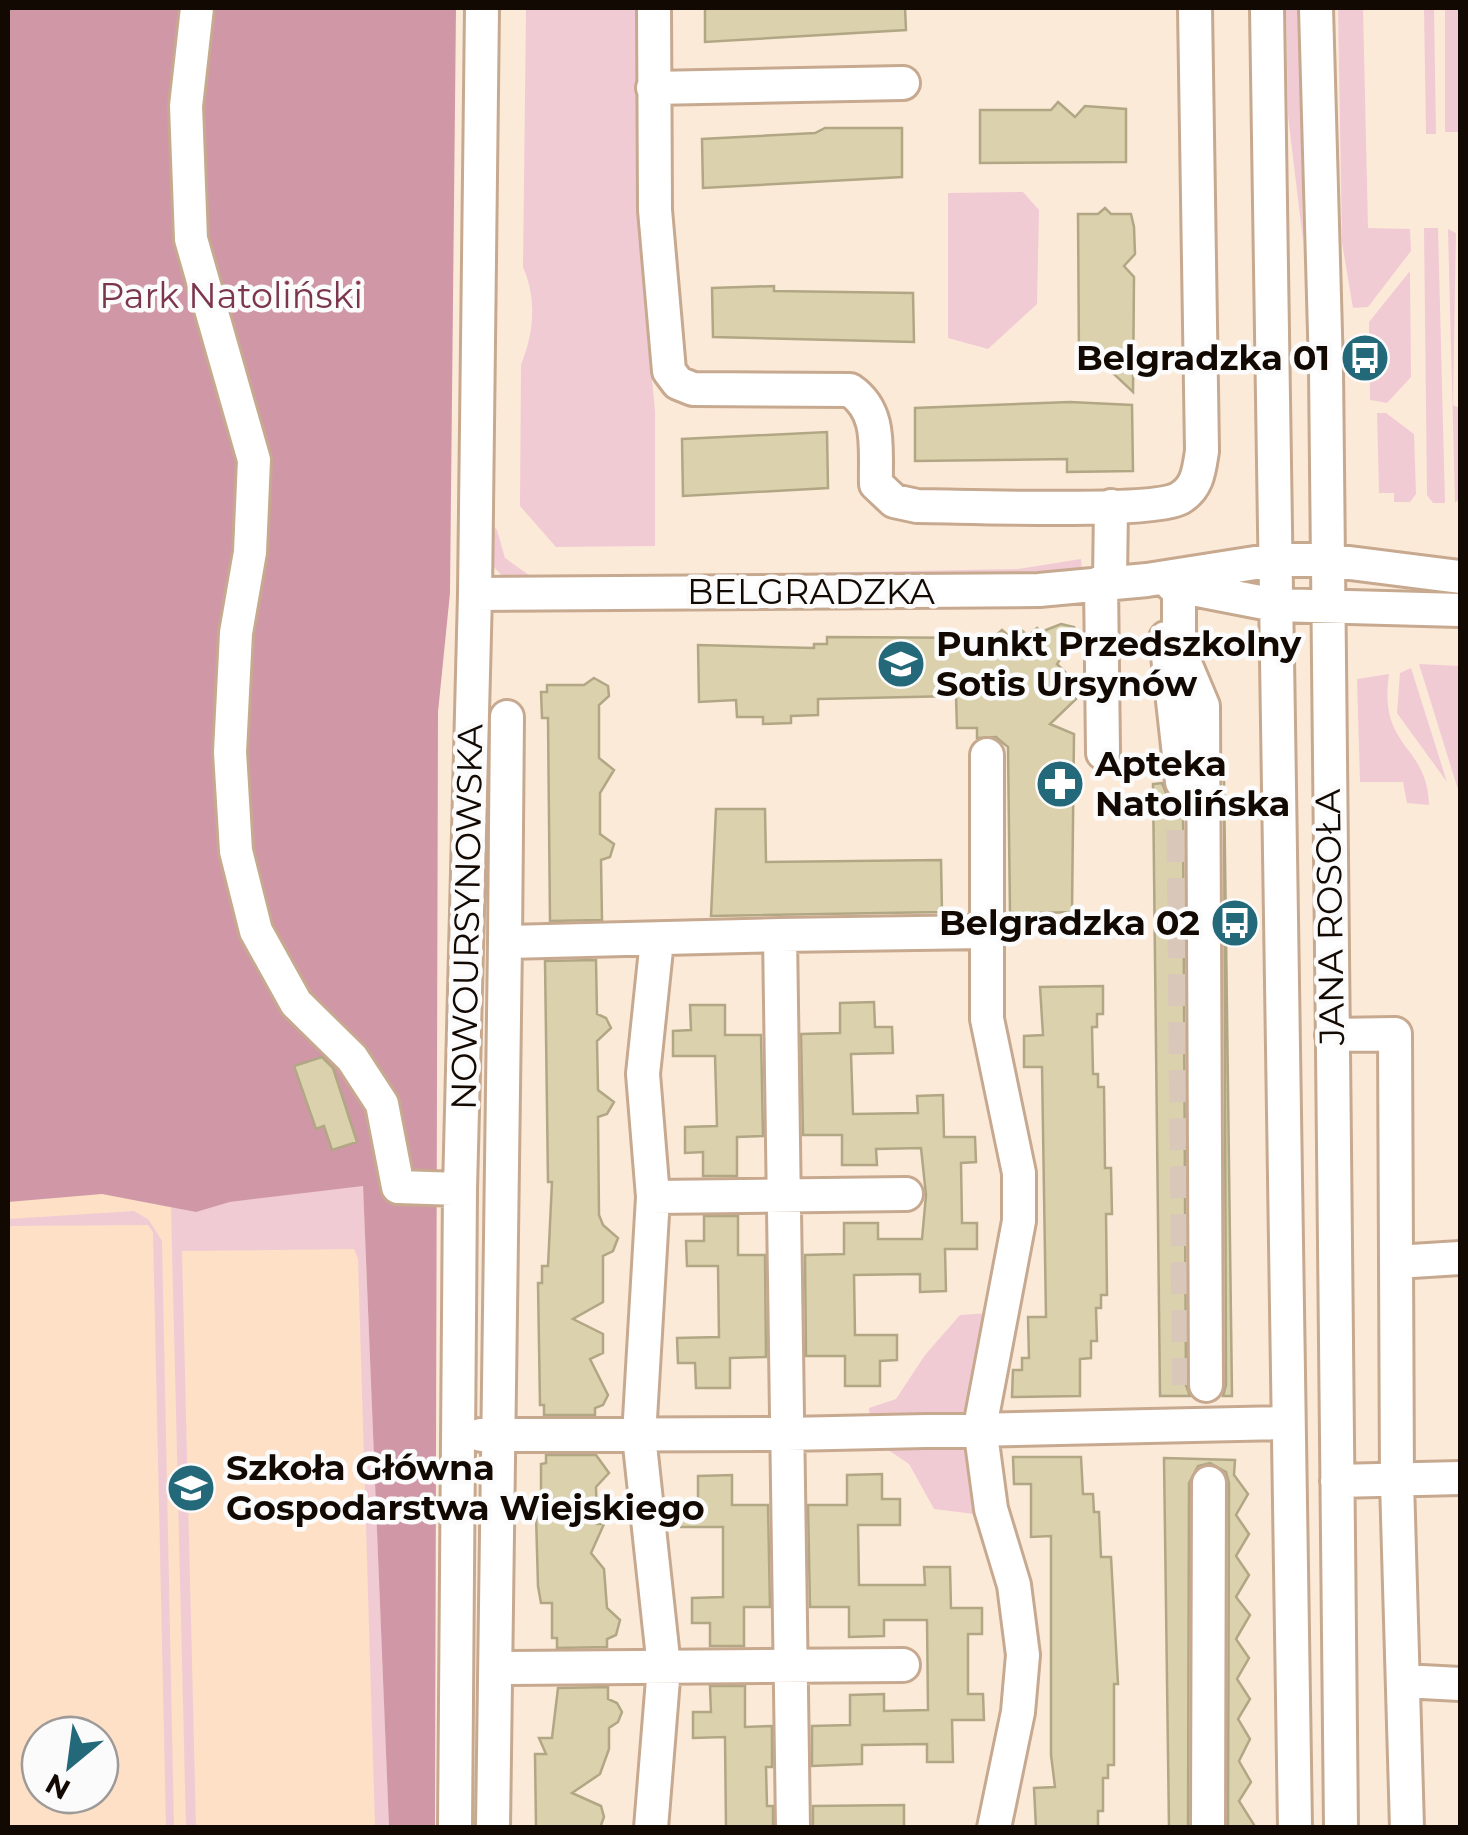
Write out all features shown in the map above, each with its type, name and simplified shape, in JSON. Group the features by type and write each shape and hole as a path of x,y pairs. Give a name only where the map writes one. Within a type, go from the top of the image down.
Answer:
{"street":[{"path":"197,8 186,106 191,239 210,317 239,398 254,460 250,552 236,633 230,752 236,850 256,931 296,1003 352,1058 382,1104 398,1187 460,1189"},
{"name":"NOWOURSYNOWSKA","path":"455,1828 460,1189 475,594 482,8"},
{"path":"654,8 656,210 669,371 678,382 693,388 850,390 866,401 873,415 876,484 894,501 917,506 1111,506 1178,500 1197,482 1202,451 1195,8"},
{"name":"JANA ROSOŁA","path":"1267,8 1295,1828"},
{"name":"JANA ROSOŁA","path":"1316,8 1341,1828"},
{"path":"653,88 903,83"},
{"path":"1103,752 1111,506"},
{"name":"BELGRADZKA","path":"1163,584 1274,560 1326,560 1460,577"},
{"name":"BELGRADZKA","path":"475,594 1039,590 1106,582 1163,584 1275,605 1460,610"},
{"path":"1163,584 1181,678 1182,782"},
{"path":"1181,678 1203,706 1206,1385"},
{"path":"494,1828 507,717"},
{"path":"987,755 987,1018 1019,1173 1019,1205 980,1427 991,1508 1014,1584 1024,1655 1018,1712 994,1828"},
{"path":"505,942 984,932"},
{"path":"780,935 794,1828"},
{"path":"651,1828 664,1667 640,1436 653,1197 643,1074 658,940"},
{"path":"1332,1035 1394,1034 1398,1482 1407,1828"},
{"path":"653,1197 906,1194"},
{"path":"1396,1262 1460,1258"},
{"path":"460,1435 788,1434 1286,1423"},
{"path":"1337,1481 1460,1478"},
{"path":"1208,1828 1210,1483"},
{"path":"497,1668 903,1665"},
{"path":"1403,1681 1460,1684"}],"shaded area":[{"path":"526,8 638,8 640,247 655,412 655,546 556,547 520,506 521,365 532,316 523,267"},
{"path":"1286,8 1299,8 1303,241 1288,116"},
{"path":"1338,8 1363,8 1368,228 1410,229 1411,251 1368,307 1353,308 1342,243"},
{"path":"1424,8 1434,8 1436,134 1426,134"},
{"path":"1445,8 1460,8 1460,132 1445,132"},
{"path":"1023,192 1039,210 1037,304 988,349 948,338 948,193"},
{"path":"1424,228 1438,228 1445,503 1433,503 1427,495"},
{"path":"1448,229 1456,233 1453,405 1460,408 1460,498 1455,503"},
{"path":"1410,271 1411,377 1387,403 1370,400 1369,322"},
{"path":"1377,413 1386,413 1414,434 1416,494 1410,502 1394,502 1394,493 1379,493"},
{"path":"486,516 497,530 505,558 533,578 1018,569 1081,559 1082,572 519,583 507,581 490,563"},
{"path":"1419,664 1460,666 1460,796"},
{"path":"1411,668 1447,782 1397,713 1400,673"},
{"path":"1389,674 1390,718 1420,769 1429,805 1407,803 1403,782 1360,782 1357,679"},
{"name":"Szkoła Główna Gospodarstwa Wiejskiego","path":"362,1158 389,1827 8,1828 8,1184"},
{"path":"363,1185 389,1827 375,1827 358,1259 354,1249 182,1251 196,1827 186,1827 171,1207 196,1212 230,1202"},
{"path":"134,1211 149,1220 162,1241 174,1827 166,1827 153,1232 148,1225 8,1226 8,1219"},
{"path":"991,1313 968,1408 961,1416 964,1441 974,1452 982,1515 934,1509 909,1464 872,1439 869,1408 896,1399 925,1355 960,1315"}],"green space":[{"name":"Park Natoliński","path":"8,8 456,8 450,593 438,712 435,1827 389,1827 363,1186 230,1202 196,1212 102,1194 8,1202"}],"building":[{"path":"705,8 905,8 906,30 705,42"},
{"path":"1058,102 1075,117 1085,106 1126,109 1126,162 980,163 980,110 1051,110"},
{"path":"825,128 902,128 902,177 703,188 702,139 815,133"},
{"path":"1105,208 1111,214 1131,214 1134,227 1135,254 1124,266 1134,277 1133,392 1099,360 1079,360 1078,214 1098,214"},
{"path":"774,286 774,291 913,293 914,342 713,337 712,288"},
{"path":"1070,402 1132,405 1133,471 1067,472 1067,459 915,461 915,408"},
{"path":"827,432 828,488 683,496 682,439"},
{"path":"1061,624 1074,627 1078,634 1057,664 1075,682 1067,691 1076,699 1050,724 1074,734 1072,912 1010,914 1008,747 996,737 977,738 977,728 957,728 956,696 818,699 818,715 791,716 791,723 763,724 763,717 737,717 736,700 699,702 698,645 814,648 814,644 827,644 827,637 993,638 1002,630 1010,637 1019,628 1028,636 1037,628 1041,632"},
{"path":"594,678 608,686 609,696 599,705 599,758 614,770 600,793 600,834 614,844 610,857 601,860 602,920 550,921 548,718 542,718 541,692 547,692 547,685 584,685"},
{"path":"1224,781 1232,1396 1223,1396"},
{"path":"1162,783 1167,795 1183,802 1186,1385 1190,1396 1160,1396 1153,784"},
{"path":"716,809 765,809 766,862 941,860 942,912 711,916"},
{"path":"596,960 597,1014 606,1018 611,1028 597,1041 598,1090 614,1102 607,1114 598,1117 599,1215 603,1225 618,1238 613,1251 603,1256 603,1302 573,1319 603,1334 603,1353 590,1359 608,1395 603,1405 595,1408 595,1415 544,1415 544,1405 540,1405 538,1283 542,1283 542,1266 548,1266 552,1182 548,1182 545,961"},
{"path":"1103,986 1103,1014 1097,1014 1097,1027 1092,1027 1093,1074 1098,1074 1098,1087 1104,1087 1105,1168 1111,1168 1112,1214 1106,1214 1107,1295 1101,1295 1101,1308 1096,1308 1097,1341 1091,1341 1091,1358 1080,1359 1080,1396 1012,1397 1013,1370 1022,1370 1022,1358 1029,1358 1028,1317 1046,1317 1042,1067 1024,1067 1024,1036 1043,1035 1040,987"},
{"path":"874,1002 875,1027 892,1027 893,1053 851,1054 853,1114 918,1113 917,1096 943,1095 944,1137 975,1137 976,1162 961,1163 962,1223 977,1223 977,1249 945,1249 946,1291 920,1292 920,1274 854,1275 855,1335 897,1335 897,1360 880,1361 880,1386 845,1386 845,1356 806,1356 805,1255 844,1254 844,1223 878,1223 878,1239 922,1239 926,1195 921,1148 876,1149 877,1165 842,1165 842,1135 803,1135 801,1034 840,1033 840,1003"},
{"path":"690,1005 725,1005 725,1035 761,1035 763,1136 737,1137 737,1176 703,1176 703,1152 685,1153 685,1127 717,1126 715,1056 673,1056 673,1031 691,1030"},
{"path":"322,1057 333,1068 357,1142 332,1150 324,1126 316,1129 294,1066"},
{"path":"704,1216 738,1216 738,1255 765,1255 766,1357 730,1358 730,1388 696,1388 695,1363 678,1363 677,1338 719,1337 718,1266 687,1266 686,1241 704,1241"},
{"path":"546,1455 596,1455 609,1473 596,1487 597,1524 604,1524 591,1553 604,1569 607,1608 620,1620 616,1635 607,1639 607,1647 557,1648 557,1638 552,1638 552,1603 541,1603 538,1586 536,1515 541,1514 541,1464 546,1463"},
{"path":"1013,1457 1081,1457 1083,1494 1093,1494 1094,1512 1099,1512 1101,1557 1111,1557 1118,1684 1114,1684 1114,1765 1108,1765 1108,1778 1103,1778 1103,1811 1098,1811 1098,1828 1036,1828 1034,1788 1055,1787 1051,1755 1051,1536 1031,1537 1031,1484 1014,1484"},
{"path":"1164,1458 1235,1460 1234,1475 1248,1494 1236,1515 1249,1534 1236,1556 1249,1575 1236,1597 1250,1615 1236,1639 1249,1658 1237,1679 1250,1699 1238,1719 1250,1739 1239,1761 1251,1782 1239,1801 1256,1828 1228,1828 1229,1483 1226,1472 1210,1463 1198,1466 1189,1483 1188,1828 1169,1828"},
{"path":"882,1474 882,1499 900,1499 900,1525 858,1525 859,1585 925,1585 924,1567 950,1567 951,1608 982,1608 982,1634 968,1634 968,1694 983,1694 984,1720 952,1720 953,1762 927,1762 927,1744 862,1745 862,1764 812,1766 812,1726 850,1725 850,1695 884,1694 884,1711 928,1710 927,1620 884,1620 884,1636 849,1637 849,1607 810,1607 808,1505 847,1505 847,1475"},
{"path":"732,1475 732,1505 768,1505 770,1607 744,1607 744,1646 710,1646 710,1623 692,1623 692,1598 723,1597 723,1527 681,1527 680,1501 698,1501 698,1476"},
{"path":"710,1686 745,1686 745,1727 772,1726 772,1767 766,1767 767,1806 773,1806 773,1828 726,1828 725,1737 693,1738 693,1712 711,1712"},
{"path":"608,1687 608,1699 617,1703 622,1712 618,1722 609,1728 609,1749 600,1774 572,1793 601,1806 604,1817 600,1828 536,1826 535,1754 546,1754 539,1738 552,1738 558,1688"},
{"path":"904,1805 904,1828 813,1827 813,1806"}],"tunnel":[{"path":"1182,782 1188,1385"}],"place":[{"name":"Belgradzka 01","path":"1365,358"},
{"name":"Punkt Przedszkolny Sotis Ursynów","path":"901,664"},
{"name":"Apteka Natolińska","path":"1060,784"},
{"name":"Belgradzka 02","path":"1235,923"},
{"name":"Szkoła Główna Gospodarstwa Wiejskiego","path":"191,1488"}]}
